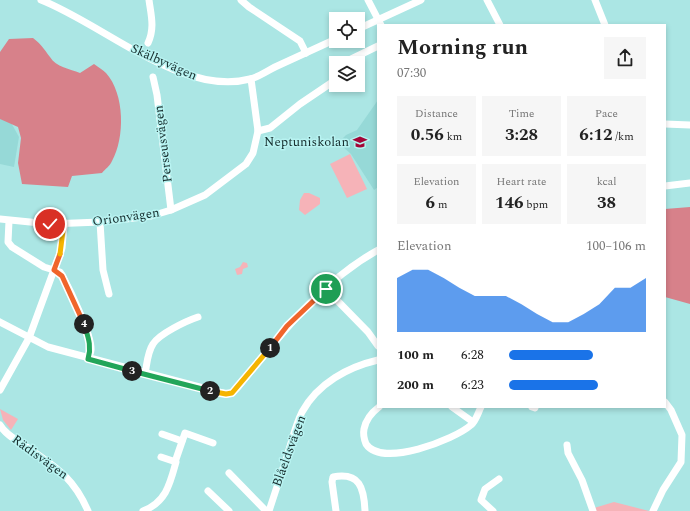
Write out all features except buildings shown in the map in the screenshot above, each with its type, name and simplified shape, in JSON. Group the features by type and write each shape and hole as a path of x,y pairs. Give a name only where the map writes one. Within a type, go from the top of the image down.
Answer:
{"street":[{"name":"Skälbyvägen","path":"41,0 159,62 188,75 221,82 251,79 329,42"},
{"path":"148,43 152,34 153,24 149,0"},
{"path":"240,0 300,41 306,53"},
{"path":"368,0 379,22"},
{"path":"365,27 379,22 421,0"},
{"path":"487,0 499,24"},
{"path":"595,0 605,24"},
{"path":"360,56 377,47"},
{"name":"Perseusvägen","path":"154,77 171,210"},
{"name":"Orionvägen","path":"0,219 50,224 100,222 151,216 171,210 205,194 246,164 253,153 258,131 251,79"},
{"path":"258,131 270,128 329,84"},
{"path":"666,124 690,125"},
{"path":"666,186 690,183"},
{"path":"9,221 8,242 12,247 44,267 54,270 62,276 90,343 91,350 88,359"},
{"path":"100,222 104,270 109,294"},
{"path":"0,390 29,338 62,248 64,223"},
{"path":"0,322 48,347 216,393 232,393 287,326 352,266 377,251"},
{"path":"326,289 368,332 377,345"},
{"path":"145,374 149,353 153,344 158,338 190,320 198,318"},
{"name":"Blåeldsvägen","path":"229,473 267,511 303,411 316,394 338,375 357,365 377,360"},
{"path":"653,511 663,490 681,462 682,435 671,410 666,403"},
{"path":"378,408 367,420 363,433 368,446 380,452 396,454 414,451 465,430 473,422 480,408"},
{"path":"453,408 473,422"},
{"name":"Rädisvägen","path":"0,425 10,435 61,471 71,480 83,498 88,511"},
{"path":"143,511 160,502 171,480 175,462 185,433 213,443"},
{"path":"162,434 182,441"},
{"path":"567,445 568,453 582,480 593,511"},
{"path":"161,457 175,462"},
{"path":"336,511 332,482 333,477 343,476 353,478 360,484 365,511"},
{"path":"493,511 481,500 485,489 499,479"},
{"path":"208,491 229,511"}],"shaded area":[{"path":"33,38 59,65 80,73 94,64 106,73 117,92 120,104 121,129 116,151 111,163 102,173 72,176 68,187 22,184 18,163 21,138 18,127 0,119 0,52 9,39"},
{"name":"Neptuniskolan","path":"377,101 377,188 374,190 351,154 342,146 343,138 357,130"},
{"path":"3,108 19,137 14,167 0,164 0,109"},
{"path":"350,154 367,189 347,198 330,164"},
{"path":"304,193 309,193 320,198 320,204 305,215 299,210 300,200"},
{"path":"690,207 690,304 666,297 666,209"},
{"path":"243,262 247,263 248,267 243,269 242,274 237,275 235,269 240,267"},
{"path":"0,409 18,419 11,430 3,420"},
{"path":"614,502 649,511 595,511 594,508"}],"place":[{"name":"Neptuniskolan","path":"360,142"}],"route":[{"path":"50,224 64,223 62,248 54,270 60,272 80,316 90,343 91,350 88,359 216,393 232,393 287,326 326,289"}]}
